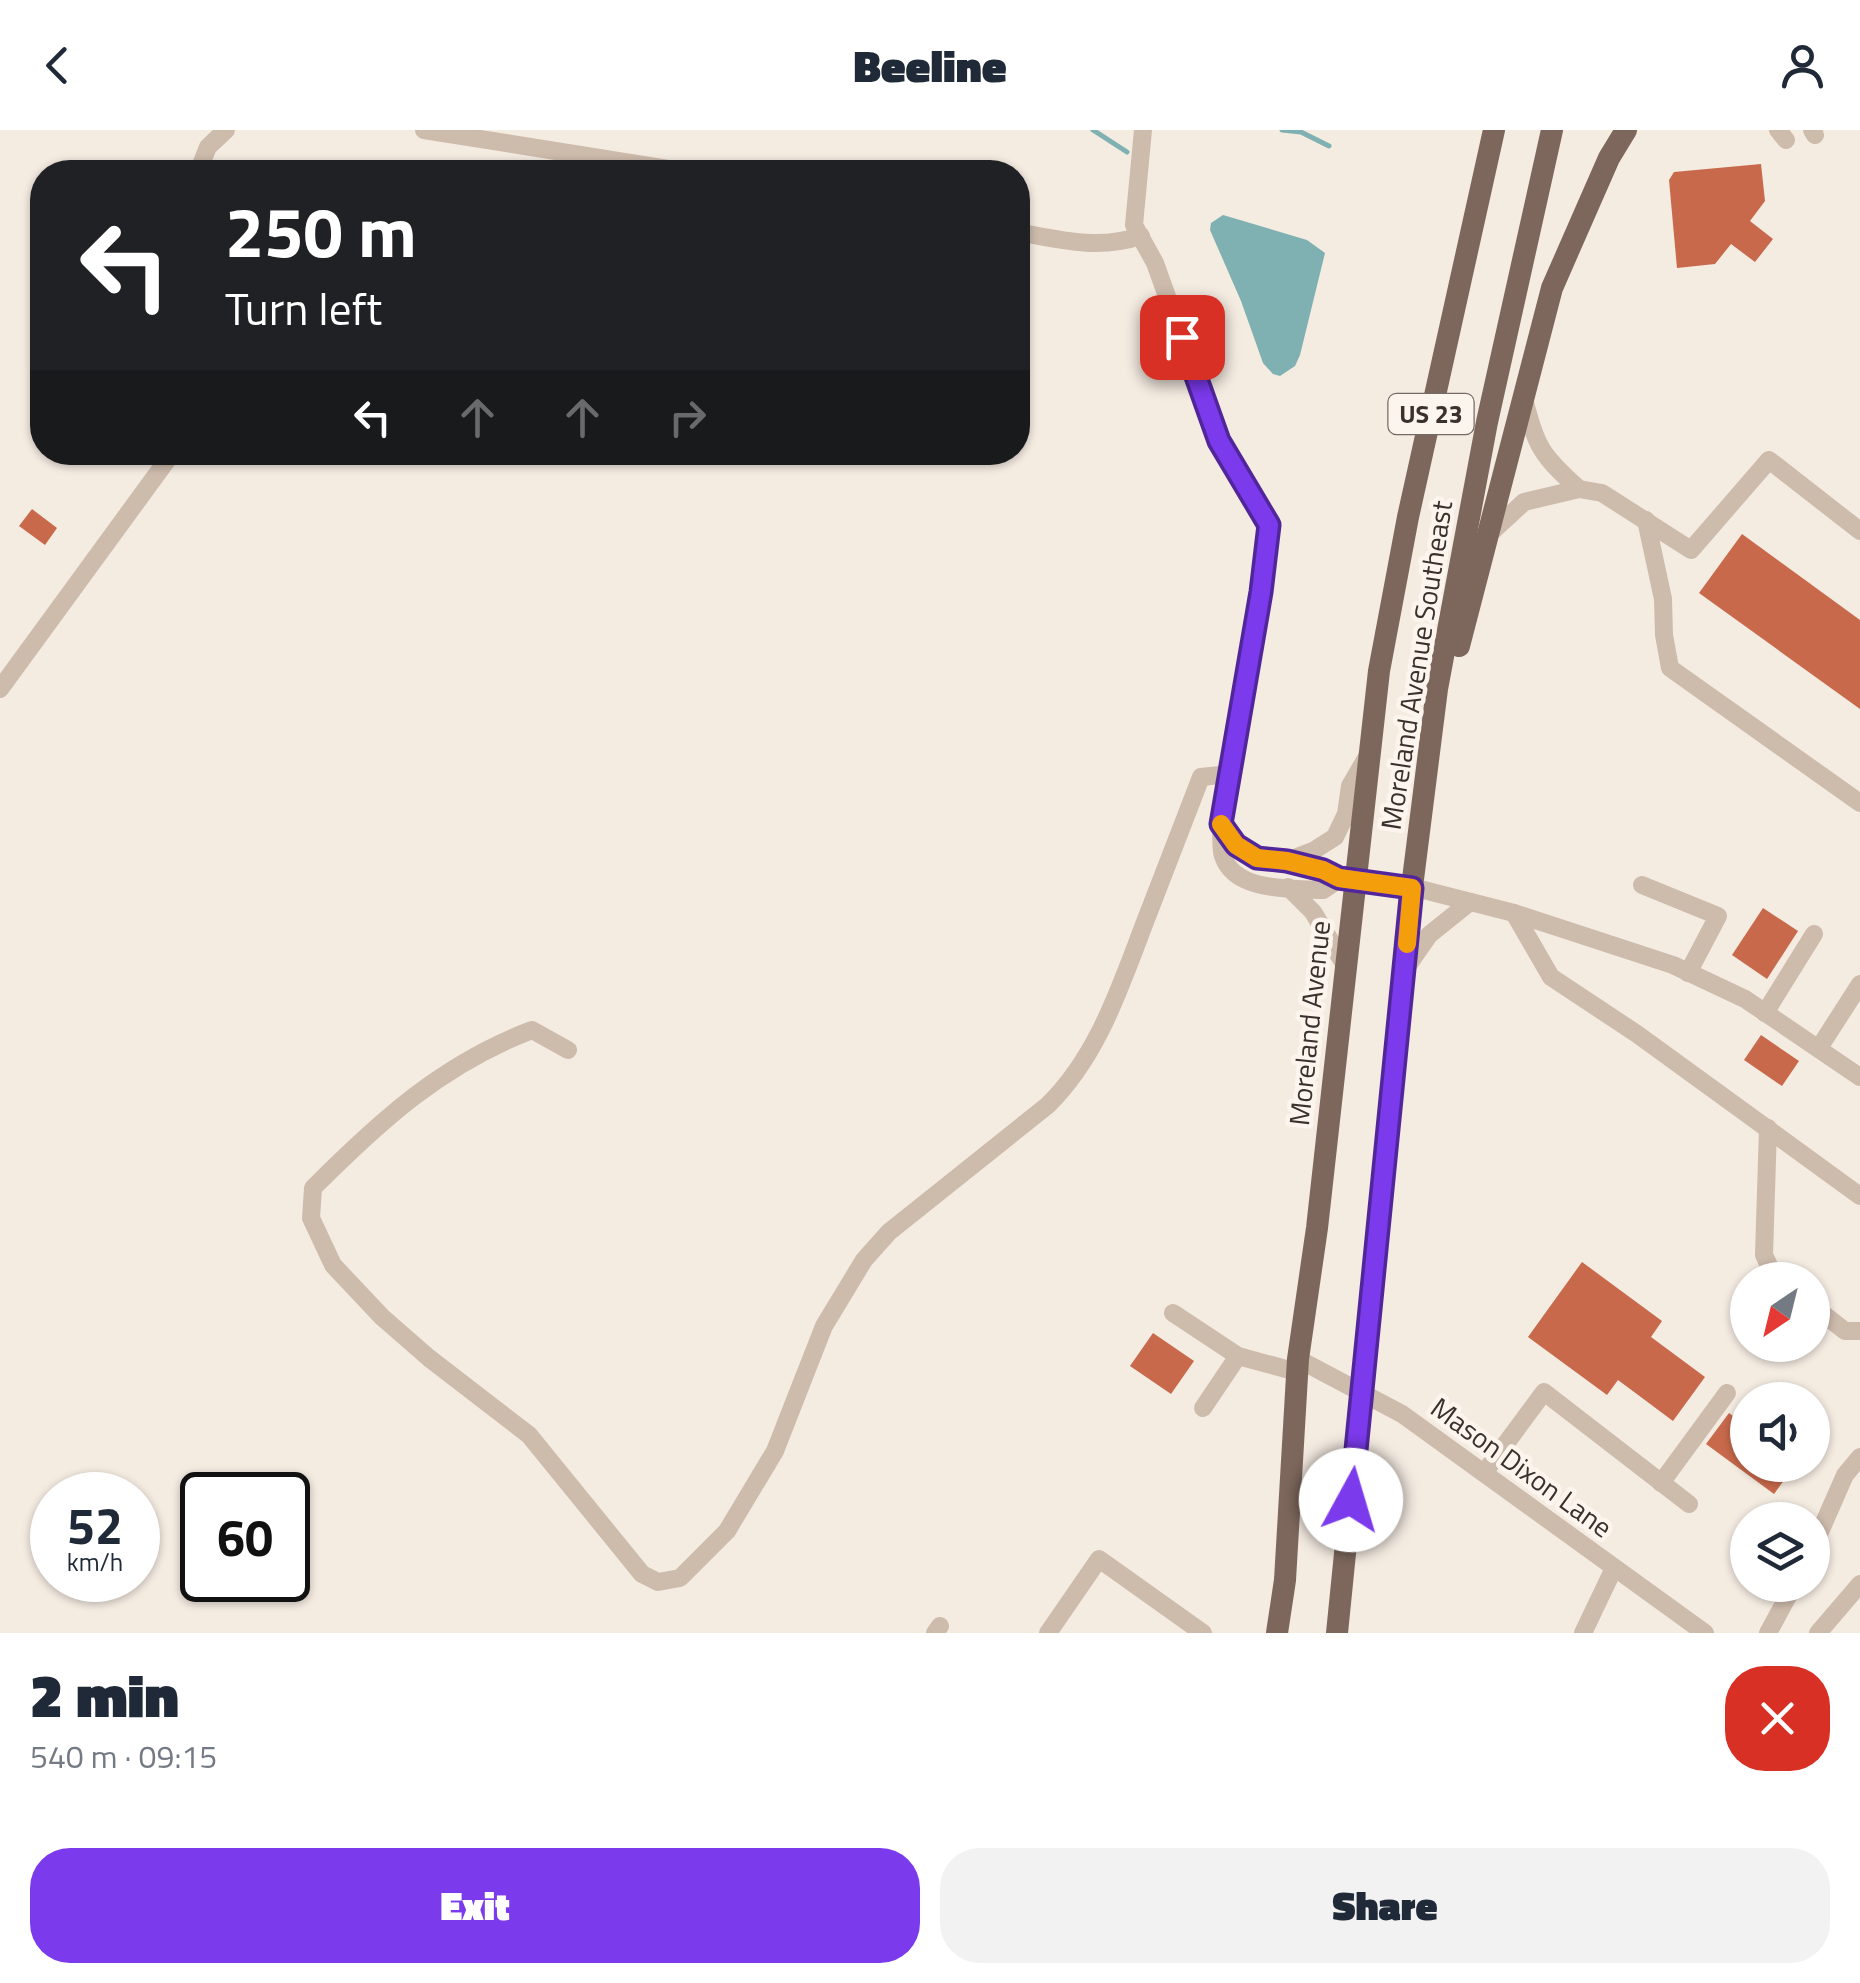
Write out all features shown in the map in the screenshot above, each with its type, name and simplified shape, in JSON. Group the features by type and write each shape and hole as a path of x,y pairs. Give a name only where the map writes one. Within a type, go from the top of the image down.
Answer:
{"main road":[{"name":"Moreland Avenue","path":"1278,1633 1285,1580 1298,1365 1346,967 1347,880 1370,750 1379,671 1408,517 1494,130"},
{"name":"Moreland Avenue Southeast","path":"1337,1633 1412,888 1437,689 1487,422 1552,130"},
{"path":"1437,689 1459,647 1552,288 1609,158 1626,130"},
{"path":"1347,880 1412,888"}],"street":[{"path":"203,160 208,147 226,130"},
{"path":"424,130 612,160"},
{"path":"1142,130 1134,224 1155,263 1219,441 1269,525 1221,824 1223,857 1234,872 1266,886 1323,890 1347,880"},
{"path":"1030,234 1087,245 1140,236"},
{"path":"1524,396 1535,441 1552,464 1580,489"},
{"path":"1488,535 1524,502 1580,489 1602,493 1691,550 1768,460 1860,531"},
{"path":"0,689 164,465"},
{"path":"1646,520 1664,599 1664,635 1670,668 1860,803"},
{"path":"1279,861 1335,837 1346,814 1350,786 1370,750"},
{"path":"568,1050 532,1030 494,1044 432,1080 312,1188 310,1218 333,1265 382,1317 429,1358 530,1435 642,1574 658,1582 680,1578 728,1531 752,1492 775,1451 824,1326 864,1260 889,1232 1048,1105 1086,1060 1126,973 1200,777 1230,774"},
{"path":"1221,824 1236,845 1257,858 1323,870 1347,880"},
{"path":"1642,885 1718,916 1688,972"},
{"path":"1288,887 1313,912 1346,967"},
{"path":"1412,888 1514,913 1688,972 1745,1000 1860,1077"},
{"path":"1404,973 1428,935 1470,902"},
{"path":"1514,913 1551,977 1638,1034 1860,1196"},
{"path":"1765,1013 1814,934"},
{"path":"1819,1048 1860,984"},
{"path":"1767,1262 1764,1255 1768,1128"},
{"name":"Mason Dixon Lane","path":"1174,1312 1238,1356 1298,1365 1402,1414 1698,1631"},
{"path":"1830,1320 1844,1331 1860,1331"},
{"path":"1204,1408 1238,1356"},
{"path":"1484,1473 1544,1392 1689,1504"},
{"path":"1661,1482 1727,1393"},
{"path":"1830,1509 1845,1475 1860,1457"},
{"path":"1048,1633 1098,1558 1203,1633"},
{"path":"1584,1633 1614,1568"},
{"path":"1818,1633 1860,1584"},
{"path":"1768,1633 1785,1602"}],"water":[{"path":"1223,215 1307,240 1325,253 1300,355 1295,366 1280,376 1263,363 1210,230 1211,223"}],"building":[{"path":"1761,164 1765,201 1750,221 1773,239 1755,262 1731,244 1715,264 1677,268 1669,180 1674,172"},
{"path":"32,509 57,528 45,545 19,526"},
{"path":"1742,534 1860,620 1860,709 1699,593"},
{"path":"1763,908 1798,931 1767,979 1732,955"},
{"path":"1761,1035 1799,1061 1782,1086 1744,1060"},
{"path":"1582,1262 1662,1321 1651,1337 1705,1377 1673,1421 1618,1380 1607,1395 1528,1337"},
{"path":"1153,1333 1194,1361 1171,1394 1130,1366"},
{"path":"1729,1413 1730,1414 1730,1462 1706,1444"},
{"path":"1758,1482 1783,1482 1774,1494"}],"waterway":[{"path":"1093,130 1127,152"},
{"path":"1282,130 1301,132 1329,146"}],"slow traffic":[{"path":"1221,824 1236,845 1257,858 1287,861 1339,878 1412,888 1407,944"}],"route":[{"path":"1182,337 1219,441 1269,525 1221,824 1236,845 1257,858 1287,861 1339,878 1412,888 1351,1500"}]}
